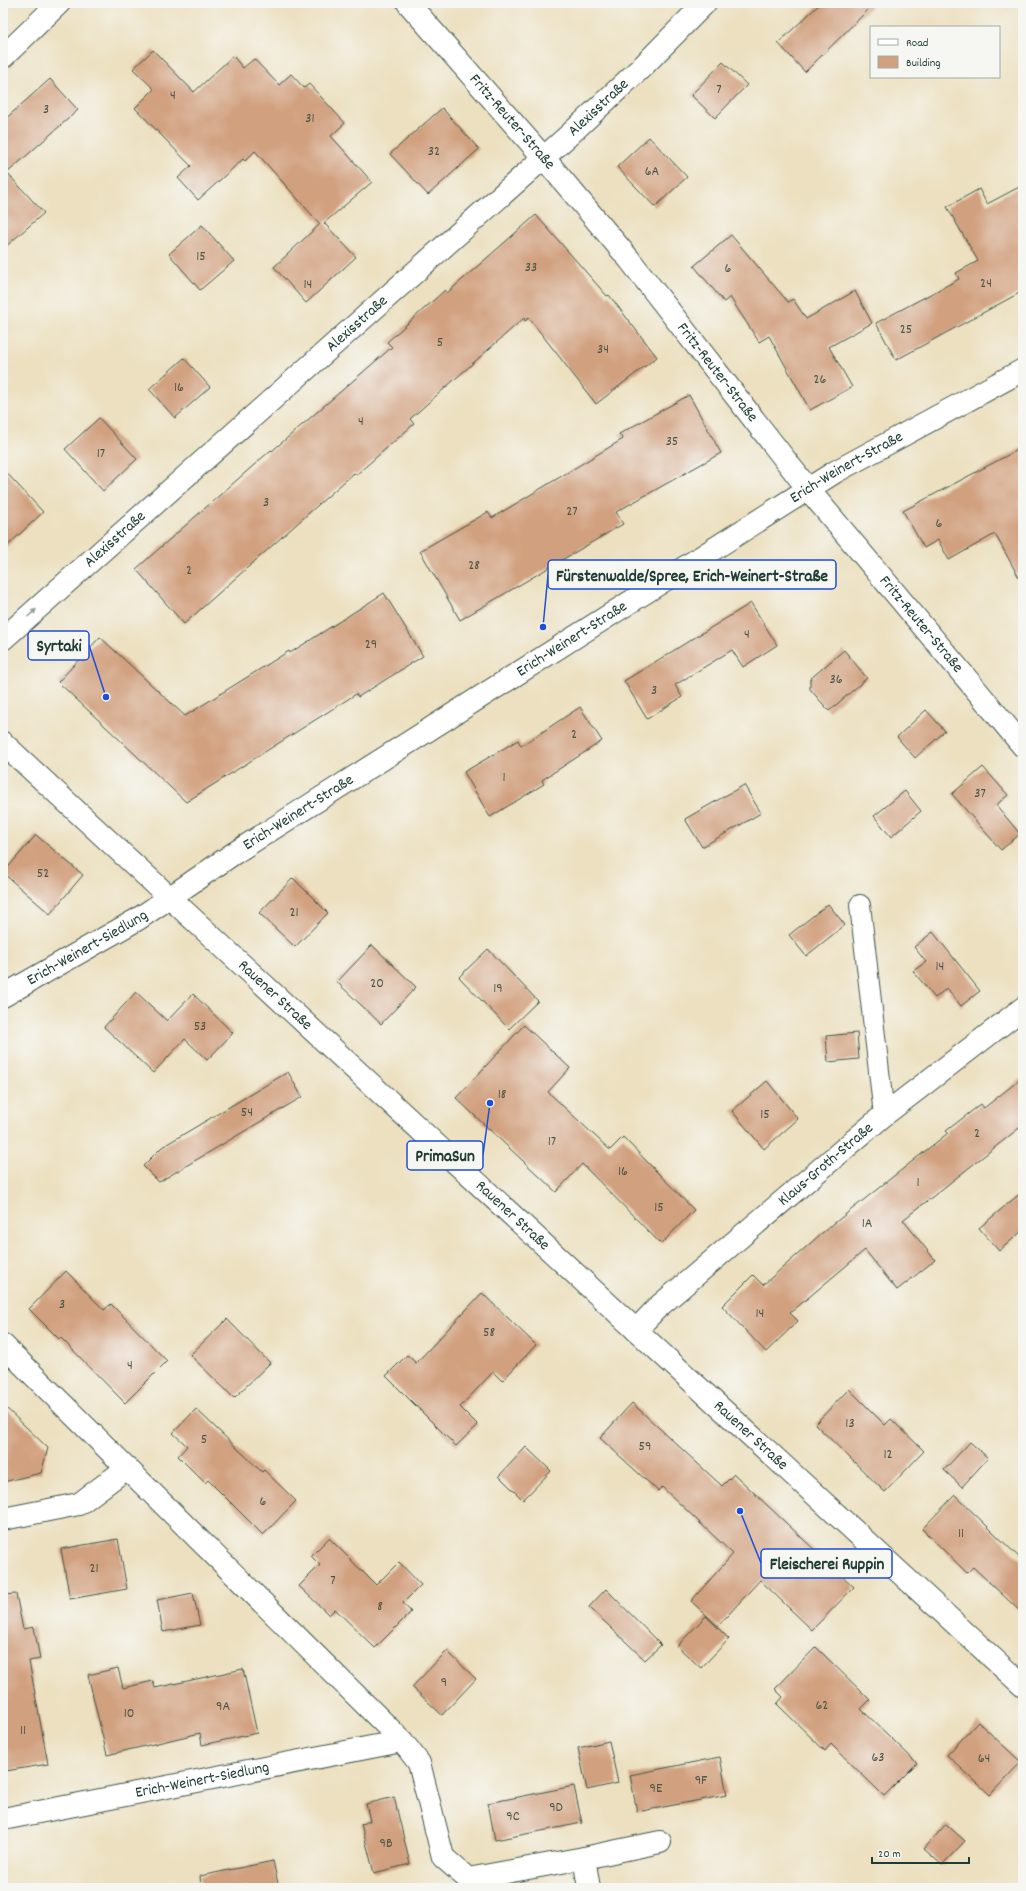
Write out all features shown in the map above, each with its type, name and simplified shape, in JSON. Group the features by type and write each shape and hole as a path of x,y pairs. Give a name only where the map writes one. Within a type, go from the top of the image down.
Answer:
{"street":[{"path":"3,57 59,3"},
{"name":"Fritz-Reuter-Straße","path":"408,3 543,157 629,259 808,489 1023,746"},
{"name":"Alexisstraße","path":"3,639 543,157 643,66 705,3"},
{"name":"Erich-Weinert-Straße","path":"169,898 260,837 835,472 1023,370"},
{"name":"Rauener Straße","path":"3,742 169,898 1023,1686"},
{"name":"Erich-Weinert-Siedlung","path":"3,996 138,919 169,898"},
{"name":"Klaus-Groth-Straße","path":"636,1330 658,1307 884,1115 1023,1008"},
{"path":"3,1345 402,1741 419,1763 443,1857 468,1879 584,1858 660,1842"},
{"path":"3,1518 79,1504 127,1468"},
{"name":"Erich-Weinert-Siedlung","path":"3,1819 402,1741"},
{"path":"584,1858 589,1888"}],"lane":[{"path":"860,905 884,1115"}],"building":[{"path":"821,3 875,3 805,72 778,43"},
{"path":"153,50 194,92 233,56 243,68 254,59 279,85 291,74 304,88 309,84 345,123 331,136 372,182 324,223 356,257 306,303 274,267 320,224 255,151 245,161 243,159 198,200 178,178 191,166 135,108 154,89 133,69"},
{"path":"723,62 747,85 715,118 691,95"},
{"path":"50,79 78,110 7,173 44,213 3,249 3,121"},
{"path":"442,108 479,149 428,195 390,154"},
{"path":"649,137 687,177 655,207 617,167"},
{"path":"1023,185 1023,291 896,360 876,323 959,279 956,273 978,261 947,207 979,189 987,204"},
{"path":"536,215 607,296 609,295 657,357 596,404 529,318 525,321 524,318 410,419 414,424 356,475 354,473 184,624 136,569 271,450 272,451 392,347 387,342 445,290 447,293"},
{"path":"202,225 234,261 200,290 169,254"},
{"path":"731,235 788,302 793,299 806,319 855,291 872,323 829,347 852,387 810,410 769,336 759,342 730,297 724,302 694,266"},
{"path":"184,358 210,387 175,418 149,389"},
{"path":"689,395 721,453 616,512 623,524 460,620 420,551 488,512 492,518 623,439 619,434"},
{"path":"99,418 137,459 103,491 65,449"},
{"path":"1023,447 1023,585 995,534 949,560 938,540 924,548 903,511"},
{"path":"3,469 43,512 3,550"},
{"path":"384,593 423,656 358,697 356,694 186,802 58,682 100,637 185,716 289,651 290,653"},
{"path":"751,603 777,645 743,667 732,650 675,685 682,697 647,719 624,681"},
{"path":"844,650 867,678 829,711 810,689 810,679"},
{"path":"580,707 602,741 542,780 544,784 490,817 464,772 518,740 521,746"},
{"path":"926,710 945,731 915,758 897,737"},
{"path":"983,767 1008,795 996,805 1020,834 1001,850 952,794"},
{"path":"744,785 761,813 702,847 685,819"},
{"path":"905,791 921,811 891,837 874,816"},
{"path":"36,835 83,875 50,914 3,873"},
{"path":"293,878 328,913 295,947 259,913"},
{"path":"828,904 845,925 806,956 789,935"},
{"path":"933,932 980,991 961,1006 947,988 935,998 913,971 926,962 914,947"},
{"path":"372,945 416,987 381,1024 337,982"},
{"path":"488,949 538,1001 509,1029 459,977"},
{"path":"136,992 167,1021 193,994 233,1033 207,1060 185,1039 153,1073 104,1027"},
{"path":"524,1025 570,1068 548,1092 610,1150 623,1137 694,1210 661,1244 582,1164 556,1192 456,1098"},
{"path":"857,1033 859,1059 828,1062 826,1036"},
{"path":"288,1072 302,1097 159,1182 143,1166 162,1147"},
{"path":"1023,1077 1023,1125 903,1220 935,1260 897,1290 865,1250 790,1313 798,1321 766,1352 722,1306 753,1275 763,1285 822,1233 948,1133 946,1131 981,1104 984,1108"},
{"path":"767,1081 798,1119 764,1149 732,1111"},
{"path":"1023,1191 1023,1230 999,1251 979,1228"},
{"path":"66,1271 104,1310 111,1304 167,1361 125,1403 61,1338 59,1339 29,1309"},
{"path":"482,1293 536,1345 502,1381 493,1372 460,1407 478,1425 456,1446 386,1376 407,1355 416,1363"},
{"path":"227,1319 270,1363 234,1398 190,1355"},
{"path":"849,1389 885,1425 891,1419 924,1451 885,1492 815,1424"},
{"path":"632,1403 722,1486 734,1474 854,1587 812,1630 760,1580 718,1626 691,1601 733,1554 662,1487 658,1491 600,1438"},
{"path":"3,1405 48,1448 41,1473 3,1482"},
{"path":"196,1409 262,1472 264,1470 296,1501 263,1535 208,1480 205,1483 178,1456 187,1446 173,1433"},
{"path":"970,1442 988,1458 962,1487 944,1470"},
{"path":"526,1447 551,1471 523,1500 499,1476"},
{"path":"955,1495 1023,1561 1023,1614 973,1567 967,1573 922,1529"},
{"path":"329,1538 376,1585 399,1562 421,1585 403,1603 411,1612 375,1648 335,1609 329,1615 299,1586 320,1565 311,1556"},
{"path":"118,1539 127,1589 70,1599 61,1549"},
{"path":"606,1589 661,1645 645,1660 589,1607"},
{"path":"193,1593 200,1625 163,1632 157,1600"},
{"path":"16,1594 23,1629 34,1627 40,1659 29,1661 48,1764 6,1771 3,1756 3,1595"},
{"path":"706,1616 729,1639 701,1668 677,1646"},
{"path":"816,1647 870,1700 861,1709 917,1763 884,1796 831,1744 825,1751 777,1704 783,1697 775,1689"},
{"path":"447,1651 476,1679 442,1715 412,1687"},
{"path":"118,1668 123,1688 153,1681 155,1688 243,1669 257,1733 202,1745 200,1733 107,1755 88,1675"},
{"path":"978,1722 1021,1762 990,1795 947,1755"},
{"path":"609,1741 618,1783 587,1790 578,1748"},
{"path":"720,1757 727,1795 637,1812 630,1775"},
{"path":"574,1786 582,1823 495,1840 488,1803"},
{"path":"394,1797 410,1864 374,1873 361,1824 370,1821 366,1804"},
{"path":"946,1824 965,1841 942,1865 924,1849"},
{"path":"273,1861 279,1888 201,1888 200,1876"}],"place":[{"name":"Fürstenwalde/Spree, Erich-Weinert-Straße","path":"543,627"},
{"name":"Syrtaki","path":"106,697"},
{"name":"PrimaSun","path":"490,1103"},
{"name":"Fleischerei Ruppin","path":"740,1511"}]}
